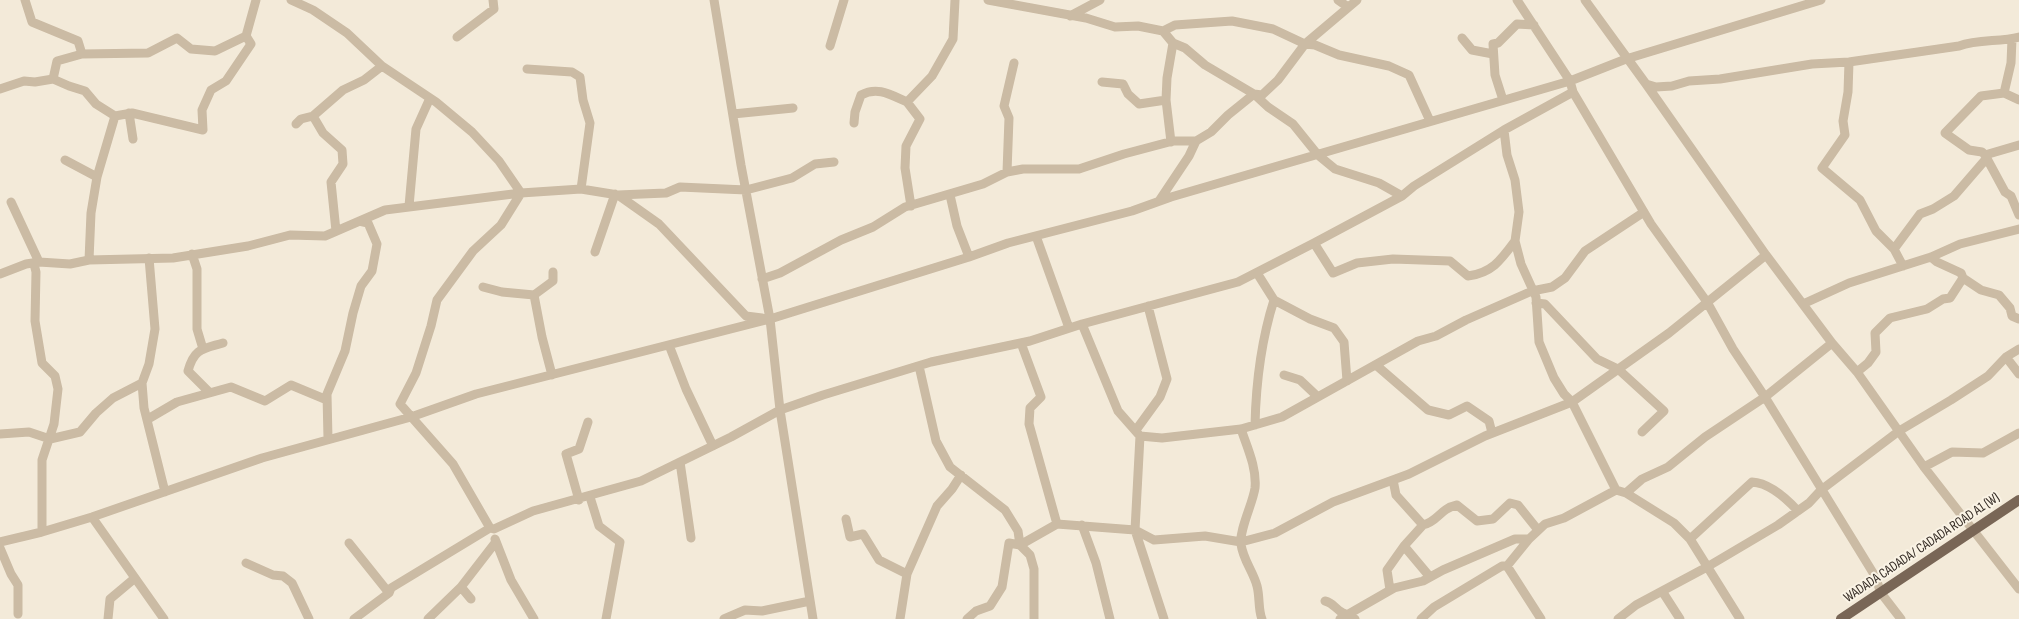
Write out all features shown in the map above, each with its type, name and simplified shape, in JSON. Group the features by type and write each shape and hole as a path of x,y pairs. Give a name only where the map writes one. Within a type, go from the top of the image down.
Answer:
{"main road":[{"name":"WADADA CADADA/ CADADA ROAD A1 (W)","path":"1841,619 2019,500"}],"street":[{"path":"25,0 32,22 78,41 82,54"},
{"path":"0,89 24,81 35,82 53,79 85,91 96,104 115,116 129,114 155,117 203,130 202,110 211,90 226,81 251,44 246,36 256,0"},
{"path":"290,0 313,10 346,33 382,66 430,98 472,132 499,162 521,193"},
{"path":"457,37 494,9 494,0"},
{"path":"714,0 746,190 770,319 780,410 813,619"},
{"path":"830,46 844,0"},
{"path":"907,102 932,76 953,39 955,0"},
{"path":"992,0 1086,18 1115,28 1138,26 1163,31 1173,42 1184,48 1217,73 1254,94 1268,108 1294,124 1318,154 1335,169 1379,183 1402,196"},
{"path":"1070,16 1100,0"},
{"path":"1338,0 1348,7"},
{"path":"762,279 780,272 841,240 874,227 905,207 950,195 983,184 1007,172 1023,169 1079,169 1117,156 1171,142 1196,141 1212,132 1228,115 1254,94 1262,95 1278,80 1305,44 1357,0"},
{"path":"1517,0 1570,81 1573,92 1644,212 1707,302 1733,349 1765,397 1875,576 1881,593 1901,619"},
{"path":"1585,0 1766,255 1832,343 1856,372 1924,467 2019,589"},
{"path":"0,542 42,532 92,517 262,458 411,417 476,394 770,319 969,257 1008,243 1132,211 1159,201 1570,81 1626,59 1810,2 1821,0"},
{"path":"1163,31 1175,25 1232,21 1273,29 1305,44 1315,45 1346,57 1389,66 1409,75 1430,121"},
{"path":"1503,100 1495,75 1493,54 1494,44 1498,43 1517,24 1534,25"},
{"path":"53,79 57,61 82,54 148,53 177,38 191,49 214,51 246,36"},
{"path":"1462,38 1472,50 1493,54"},
{"path":"1646,84 1656,87 1672,86 1689,81 1720,79 1812,64 1849,62 1959,46 1972,42 1997,42 2016,38 2004,93"},
{"path":"1171,142 1166,100 1167,78 1173,42"},
{"path":"1849,62 1848,92 1844,121 1845,135 1822,168 1860,200 1876,231 1894,248 1903,266"},
{"path":"1007,172 1009,118 1004,106 1014,64"},
{"path":"296,124 301,118 313,116 343,90 364,80 382,66"},
{"path":"527,69 572,72 580,77 583,100 590,123 581,189"},
{"path":"1102,82 1123,84 1128,94 1139,104 1166,100"},
{"path":"854,123 855,112 861,95 870,90 884,92 907,102 920,119 906,146 905,168 911,206"},
{"path":"354,619 389,593 392,588 492,529 533,512 590,497 641,481 713,446 780,410 823,395 919,366 1021,343 1082,324 1238,282 1402,196 1414,186 1504,130 1573,92"},
{"path":"2019,100 2004,93 1981,96 1945,133 1969,150 1982,152 2005,192 2011,196 2019,215"},
{"path":"409,206 416,128 430,98"},
{"path":"733,114 793,108"},
{"path":"129,114 133,139"},
{"path":"89,260 91,213 97,177 115,116"},
{"path":"313,116 323,133 342,150 342,164 331,182 336,231"},
{"path":"1314,243 1333,273 1357,263 1393,259 1450,261 1468,276 1481,274 1499,263 1514,241 1519,212 1515,180 1507,155 1504,130"},
{"path":"1159,201 1189,156 1196,141"},
{"path":"1894,248 1920,214 1933,209 1954,196 1986,157 2019,145"},
{"path":"66,160 97,177"},
{"path":"0,274 26,264 70,264 89,260 173,258 248,246 290,234 325,236 385,210 521,193 581,189 616,194 666,193 680,188 746,190 792,178 815,164 834,162"},
{"path":"521,193 501,225 473,250 437,300 432,326 416,373 400,404 453,464 492,529 495,543 511,580 534,619"},
{"path":"595,252 616,194"},
{"path":"616,194 659,224 746,316 770,319"},
{"path":"950,195 957,226 969,257"},
{"path":"11,202 37,263 35,321 42,363 55,376 58,389 54,424 42,460 42,532"},
{"path":"1082,324 1118,411 1138,433 1162,438 1241,429 1282,417 1418,341 1436,336 1532,291 1552,287 1565,278 1585,251 1644,212"},
{"path":"328,439 327,394 345,351 361,286 372,271 377,244 368,222 359,221"},
{"path":"1803,304 1849,283 1931,257 1960,244 2019,229"},
{"path":"1036,236 1069,328"},
{"path":"1514,241 1532,291 1536,296 1539,342 1554,378 1564,394 1572,402 1616,490"},
{"path":"192,254 197,269 197,328 203,349"},
{"path":"967,619 976,611 990,606 1002,588 1009,543 1020,544 1057,524 1135,530 1154,540 1205,536 1241,542 1275,533 1333,502 1409,474 1492,433 1572,402 1669,333 1766,255"},
{"path":"1931,257 1937,262 1961,273 1963,278 1981,290 1999,295 2010,308 2012,316 2019,319"},
{"path":"149,258 155,329 149,364 142,383 144,408 148,419 165,492"},
{"path":"483,287 502,292 534,295 552,281 553,272"},
{"path":"1257,273 1274,300 1310,319 1334,328 1344,342 1347,381"},
{"path":"1856,372 1872,358 1876,352 1875,333 1890,318 1928,309 1943,299 1950,298 1963,278"},
{"path":"534,295 542,337 552,374"},
{"path":"1255,425 1256,384 1265,330 1274,300"},
{"path":"1536,303 1545,304 1597,359 1618,369 1664,411 1642,432"},
{"path":"1148,306 1167,379 1160,397 1138,433 1135,530 1164,619"},
{"path":"209,392 188,371 192,358 203,349 223,343"},
{"path":"1021,343 1040,397 1030,408 1029,424 1057,524"},
{"path":"1626,493 1642,479 1668,467 1705,437 1765,397 1832,343"},
{"path":"669,345 686,389 713,446"},
{"path":"1618,619 1636,605 1707,567 1778,526 1798,511 1821,490 1899,431 1988,376 2006,357 2019,349"},
{"path":"2006,357 2019,374"},
{"path":"1376,364 1428,410 1449,415 1467,406 1489,421 1492,433"},
{"path":"919,366 936,441 950,467 1005,510 1018,531 1020,544 1030,555 1034,569 1034,619"},
{"path":"1284,375 1300,380 1318,397"},
{"path":"0,434 29,432 50,439 80,432 96,413 113,398 142,383"},
{"path":"148,419 177,402 231,387 265,401 291,385 327,400"},
{"path":"579,500 566,454 579,449 588,422"},
{"path":"1241,429 1253,466 1255,487 1241,542 1244,559 1257,585 1260,602 1260,614 1262,619"},
{"path":"1924,467 1952,452 1983,453 2019,433"},
{"path":"680,462 691,538"},
{"path":"900,619 907,574 937,506 952,489 961,475"},
{"path":"1393,480 1396,495 1423,525"},
{"path":"1690,539 1752,482 1762,482 1788,500 1798,511"},
{"path":"1425,618 1434,607 1502,566 1507,566 1529,539 1545,524 1564,518 1616,490 1626,493 1674,523 1690,539 1740,619"},
{"path":"590,497 599,526 620,542 606,619"},
{"path":"1390,590 1387,570 1404,546 1423,525 1432,523 1446,507 1457,504 1477,521 1493,519 1510,503 1518,505 1538,530"},
{"path":"92,517 164,619"},
{"path":"846,519 850,537 863,534 878,560 907,574"},
{"path":"1082,525 1096,563 1110,619"},
{"path":"1325,601 1332,603 1348,617 1390,590 1423,582 1443,570 1515,539 1529,539"},
{"path":"349,543 389,593"},
{"path":"428,619 461,588 495,543"},
{"path":"1404,546 1430,577"},
{"path":"0,548 11,574 18,585 18,614"},
{"path":"246,563 273,575 283,576 292,583 309,619"},
{"path":"1507,566 1541,619"},
{"path":"108,619 110,599 135,578"},
{"path":"461,588 471,599"},
{"path":"1662,591 1680,619"},
{"path":"724,619 745,610 762,611 810,601"}]}
